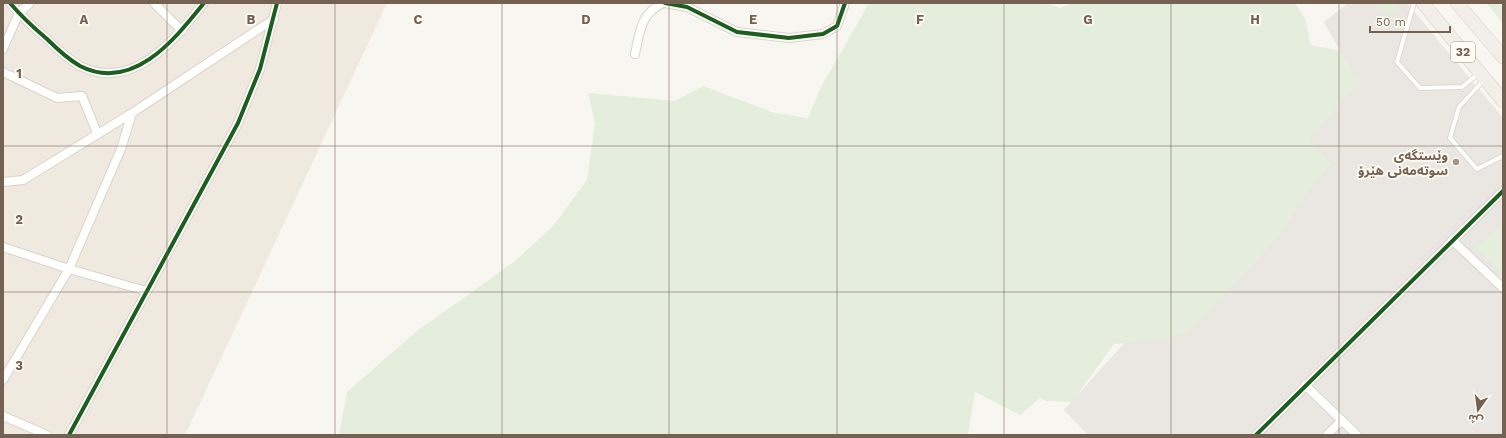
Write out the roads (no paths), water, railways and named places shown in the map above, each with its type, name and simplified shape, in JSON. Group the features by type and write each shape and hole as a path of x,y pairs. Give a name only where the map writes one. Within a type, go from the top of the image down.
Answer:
{"main road":[{"name":"32","path":"1423,3 1503,102"},
{"name":"32","path":"1457,3 1503,57"}],"street":[{"path":"10,3 65,56 80,66 93,71 106,73 120,72 143,64 166,47 182,31 204,3"},
{"path":"3,48 19,13 30,3"},
{"path":"154,3 182,31"},
{"path":"69,435 146,290 238,123 260,69 277,3"},
{"path":"635,54 643,19 652,8 664,3 687,7 737,32 789,38 824,34 837,26 844,5"},
{"path":"3,182 23,180 97,133 132,113 274,19"},
{"path":"3,72 57,98 82,96 97,133"},
{"path":"3,380 69,269 121,149 132,113"},
{"path":"1256,435 1503,191"},
{"path":"1452,240 1503,288"},
{"path":"3,247 69,269 146,290"},
{"path":"1305,385 1357,435"},
{"path":"3,416 47,435"},
{"path":"1327,435 1342,420"}],"lane":[{"path":"1414,3 1397,62 1420,88 1462,87 1482,76"},
{"path":"1482,76 1459,106 1450,138 1477,169 1503,156"}],"place":[{"name":"وێستگەی سوتەمەنی هێرۆ","path":"1456,162"}]}
